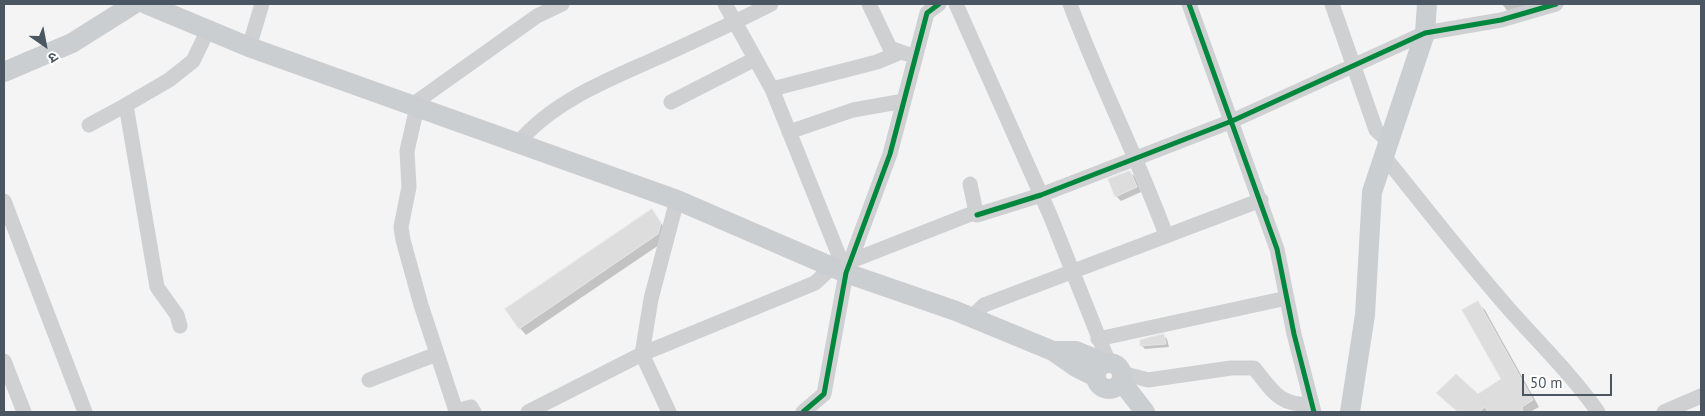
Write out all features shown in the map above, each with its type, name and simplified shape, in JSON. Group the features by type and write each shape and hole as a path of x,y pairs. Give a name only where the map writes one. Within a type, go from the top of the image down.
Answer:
{"main road":[{"path":"4,72 72,43 134,4"},
{"path":"146,4 249,46 676,200 1053,351 1076,367 1110,374 1145,412"},
{"path":"1350,412 1365,315 1372,192 1425,33 1427,4"},
{"path":"1110,374 1131,412"}],"street":[{"path":"249,46 262,4"},
{"path":"474,412 471,407 456,410 421,305 403,240 401,227 409,187 407,151 415,106 537,16 562,4"},
{"path":"725,4 772,89 843,267"},
{"path":"518,143 530,128 563,104 606,80 771,4"},
{"path":"869,4 890,48 916,57"},
{"path":"804,412 824,394 843,267 890,154 927,13 939,4"},
{"path":"956,4 1074,270 1088,304 1110,374 1148,380 1231,368 1254,368 1281,398 1292,405 1313,409 1277,249 1261,200 1189,4"},
{"path":"1070,4 1094,68 1135,158 1166,235"},
{"path":"1332,4 1355,65 1376,130 1386,148 1469,263 1584,392 1598,412"},
{"path":"977,215 1041,195 1232,121 1425,33 1501,20 1556,4"},
{"path":"89,124 169,80 193,61 208,30"},
{"path":"772,89 877,62 901,52"},
{"path":"671,102 755,59"},
{"path":"789,132 854,110 904,100"},
{"path":"126,104 157,287 177,315 180,326"},
{"path":"528,412 642,354 815,283 843,267 976,212 970,184"},
{"path":"669,412 642,354 651,299 676,200"},
{"path":"972,318 984,305 1261,200"},
{"path":"4,201 84,412"},
{"path":"1098,339 1287,298"},
{"path":"369,380 437,354"},
{"path":"4,361 24,412"},
{"path":"1664,412 1701,396"}],"building":[{"path":"1130,171 1137,187 1115,197 1108,179"},
{"path":"652,209 661,223 658,234 519,329 505,309"},
{"path":"1478,301 1533,400 1522,407 1523,412 1488,412 1485,407 1479,412 1458,412 1436,393 1456,374 1478,394 1501,379 1462,310"},
{"path":"1164,334 1166,344 1140,346 1140,340"}],"cycle path":[{"path":"803,412 824,394 846,273 890,154 927,13 939,4"},
{"path":"1189,4 1277,249 1294,334 1314,412"},
{"path":"977,215 1041,195 1232,121 1425,33 1501,20 1556,4"}]}
